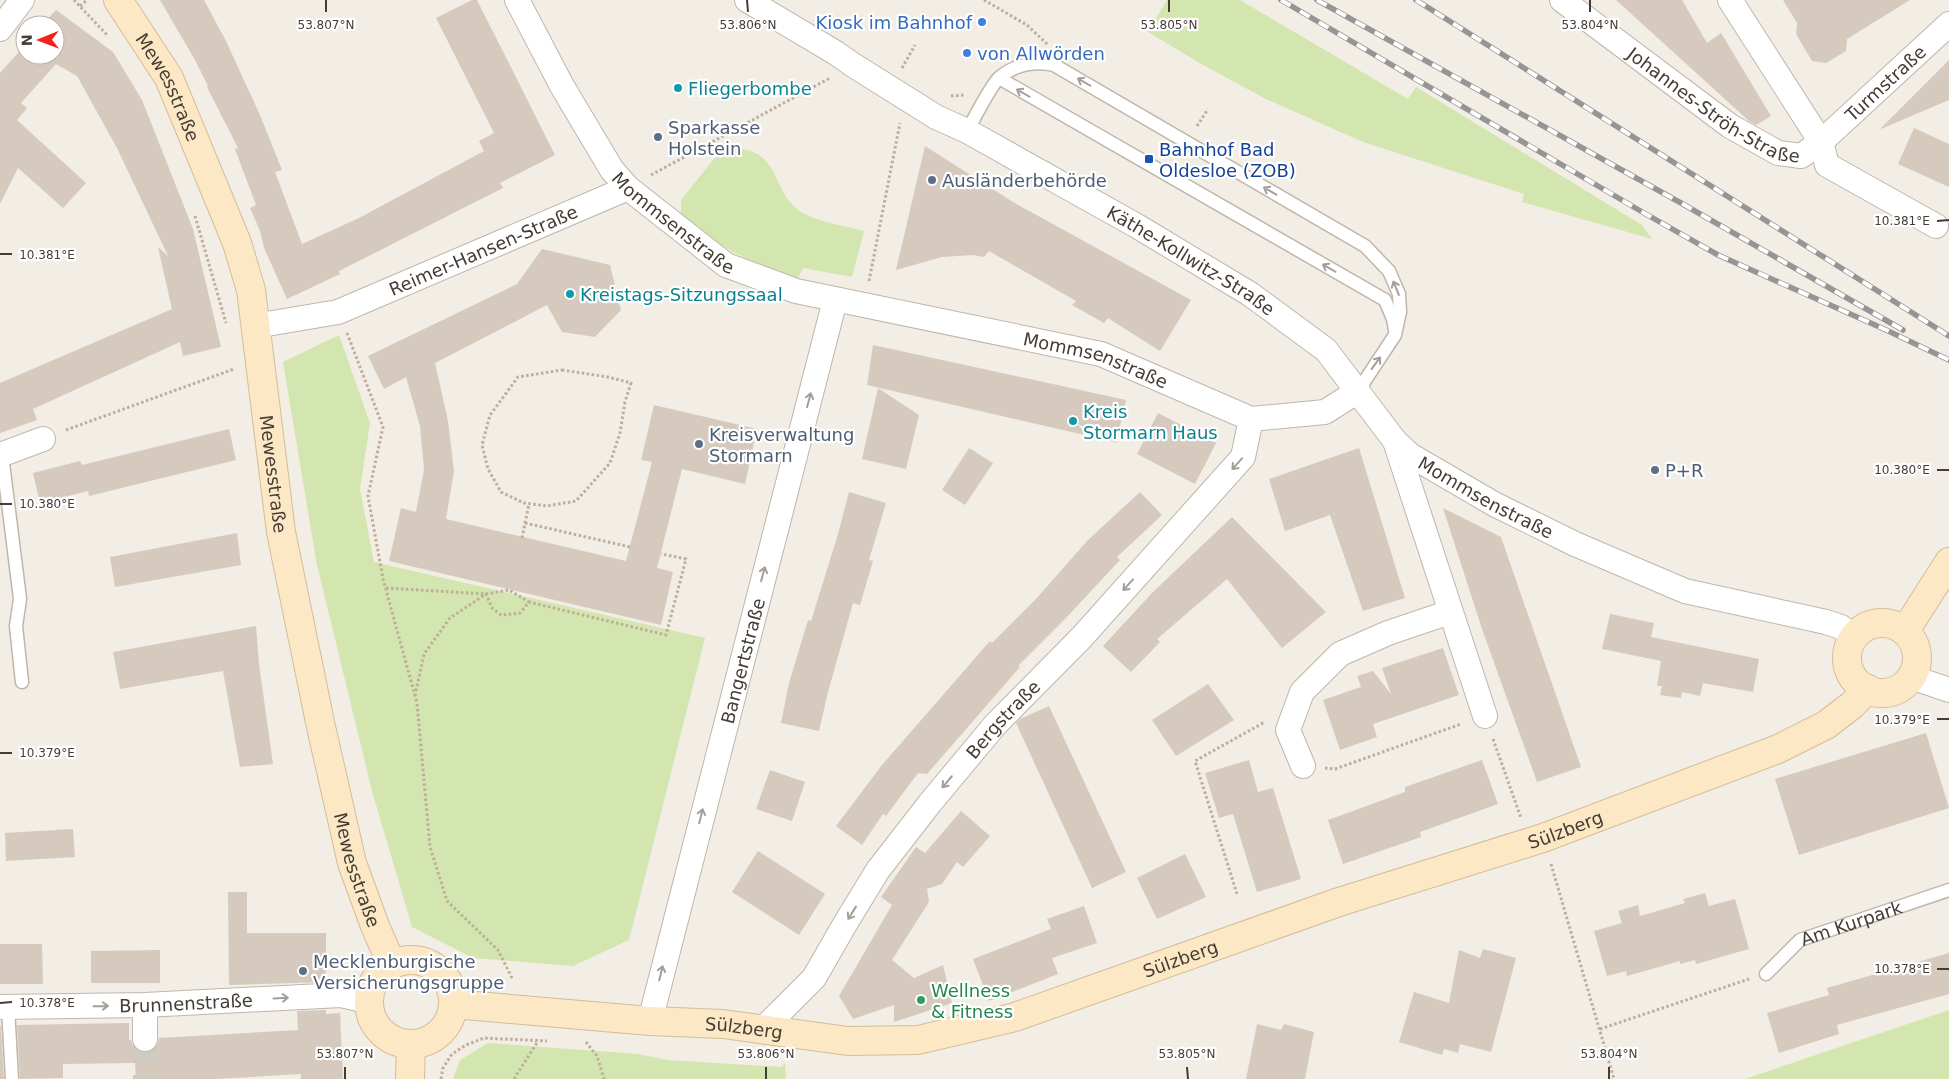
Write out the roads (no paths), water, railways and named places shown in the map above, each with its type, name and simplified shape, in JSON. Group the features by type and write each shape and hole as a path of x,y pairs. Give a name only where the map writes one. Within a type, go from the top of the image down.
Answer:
{"street":[{"path":"0,29 22,0"},
{"name":"Mewesstraße","path":"118,0 169,78 237,243 251,290 242,328 280,532 352,863 375,926 392,965"},
{"name":"Mommsenstraße","path":"517,0 562,86 612,170 628,188 726,265 796,291 1101,354 1252,419 1325,412 1358,391 1395,441 1410,454 1494,504 1575,544 1685,591 1826,622 1841,627 1854,637"},
{"name":"Käthe-Kollwitz-Straße","path":"747,0 836,53 936,117 967,131 1137,226 1250,294 1326,350 1358,391"},
{"name":"Johannes-Ströh-Straße","path":"1562,0 1730,126 1778,153 1801,156 1820,142"},
{"path":"1730,0 1820,142 1827,165 1936,226"},
{"name":"Turmstraße","path":"1820,142 1949,24"},
{"name":"Reimer-Hansen-Straße","path":"242,328 338,312 628,188"},
{"name":"Bangertstraße","path":"650,1021 835,300"},
{"name":"Bergstraße","path":"762,1030 814,978 878,870 930,803 995,725 1082,637 1243,457 1252,419"},
{"path":"1,455 43,439"},
{"path":"1395,441 1485,716"},
{"path":"1904,631 1949,562"},
{"path":"1304,766 1288,730 1302,692 1340,654 1388,633 1450,612"},
{"path":"1878,623 1895,625 1904,631 1911,639 1917,658 1911,677 1905,684 1887,692 1868,690 1856,680 1848,666 1849,646 1854,637 1862,629 1878,623"},
{"path":"1911,677 1949,690"},
{"name":"Sülzberg","path":"453,1004 650,1021 723,1024 848,1041 918,1040 1015,1017 1339,902 1543,838 1778,749 1826,725 1868,690"},
{"path":"412,960 426,962 438,969 447,980 452,993 453,1004 449,1020 441,1032 430,1040 411,1044 402,1043 390,1038 379,1030 372,1018 369,1005 371,991 376,978 386,968 398,962 412,960"},
{"name":"Brunnenstraße","path":"4,1007 145,1005 341,995 363,1000 369,1005"},
{"path":"145,1005 145,1039"},
{"path":"410,1079 411,1044"}],"lane":[{"path":"967,131 999,78 1024,65 1040,62 1054,65 1365,246 1389,271 1399,294 1400,312 1395,335 1358,391"},
{"path":"999,78 1385,300 1393,319 1395,335"},
{"path":"1,455 20,599 16,626 22,682"},
{"name":"Am Kurpark","path":"1766,974 1800,940 1949,890"},
{"path":"4,1007 12,1079"}],"tunnel":[{"path":"145,1039 145,1079"}],"railway":[{"path":"1281,0 1718,255 1949,360"},
{"path":"1317,0 1681,203 1903,330"},
{"path":"1416,0 1949,336"}],"place":[{"name":"Kiosk im Bahnhof","path":"982,22"},
{"name":"von Allwörden","path":"967,53"},
{"name":"Fliegerbombe","path":"678,88"},
{"name":"Sparkasse Holstein","path":"658,137"},
{"name":"Bahnhof Bad Oldesloe (ZOB)","path":"1149,159"},
{"name":"Ausländerbehörde","path":"932,180"},
{"name":"Kreistags-Sitzungssaal","path":"570,294"},
{"name":"Kreis Stormarn Haus","path":"1073,421"},
{"name":"Kreisverwaltung Stormarn","path":"699,444"},
{"name":"P+R","path":"1655,470"},
{"name":"Mecklenburgische Versicherungsgruppe","path":"303,971"},
{"name":"Wellness & Fitness","path":"921,1000"}]}
